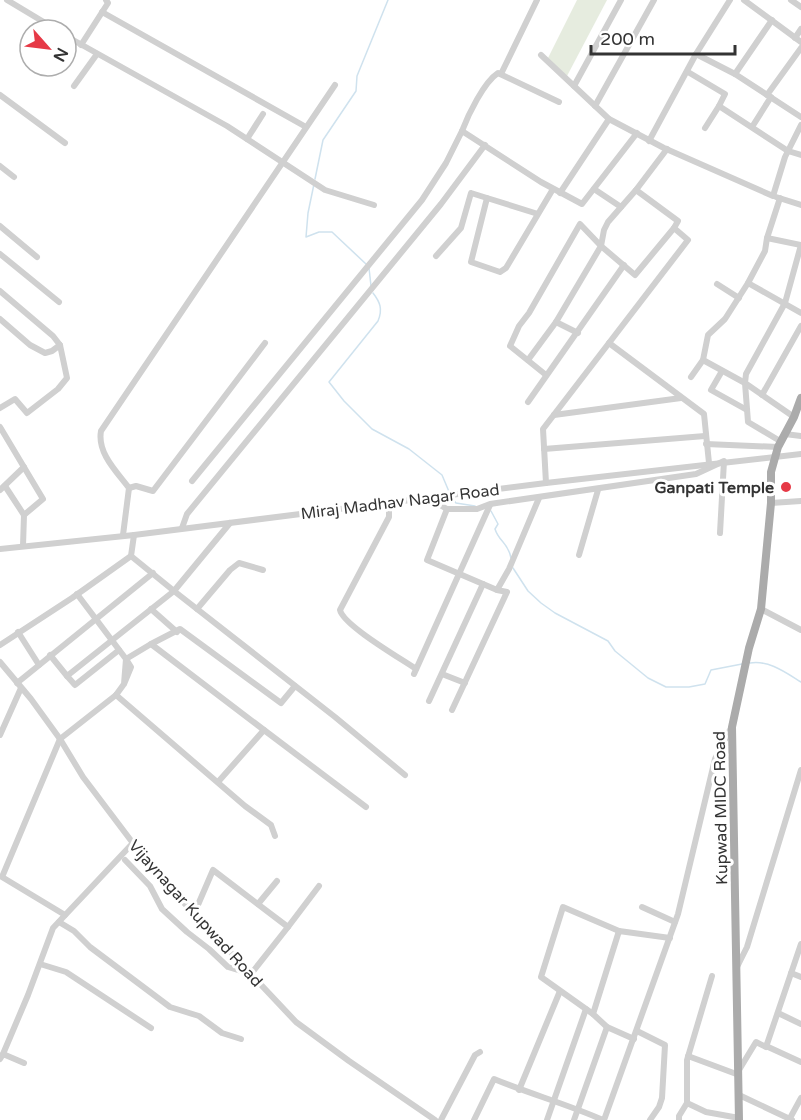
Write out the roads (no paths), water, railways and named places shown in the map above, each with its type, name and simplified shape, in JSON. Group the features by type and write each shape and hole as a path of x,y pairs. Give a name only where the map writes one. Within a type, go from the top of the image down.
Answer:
{"main road":[{"name":"Kupwad MIDC Road","path":"739,1119 732,727 749,648 761,609 771,503 771,472 781,440 794,417 801,398"}],"street":[{"path":"8,0 37,18"},
{"path":"81,45 108,3 106,0"},
{"path":"501,74 537,0"},
{"path":"574,86 621,0"},
{"path":"595,106 654,0"},
{"path":"650,141 696,54 730,0"},
{"path":"744,0 798,40 801,29"},
{"path":"791,0 801,7"},
{"path":"102,12 306,127"},
{"path":"735,74 772,20"},
{"path":"78,43 247,139 325,189 374,205"},
{"path":"752,127 769,96 801,48"},
{"path":"74,86 97,54"},
{"path":"696,54 735,74 801,117"},
{"path":"541,55 609,119 667,149 776,197 801,205"},
{"path":"688,72 725,94 705,128"},
{"path":"192,482 422,200 446,163 492,77 498,73 501,74 559,102"},
{"path":"123,534 129,488 108,461 102,444 101,430 335,85"},
{"path":"0,95 65,143"},
{"path":"719,105 788,151 801,155"},
{"path":"247,139 263,114"},
{"path":"560,193 609,119"},
{"path":"692,377 703,360 708,335 725,319 765,251 788,151 801,126"},
{"path":"462,130 553,189 582,204 637,134"},
{"path":"182,528 187,514 441,204 485,145"},
{"path":"528,360 556,322 601,246 608,222 667,149"},
{"path":"0,166 14,177"},
{"path":"487,198 471,262 500,272 506,268 553,189"},
{"path":"594,189 621,207"},
{"path":"546,375 510,346 519,326 529,313 580,224 601,246 635,275 678,221 636,190"},
{"path":"436,256 461,228 471,193 538,214"},
{"path":"0,226 37,257"},
{"path":"546,483 543,429 688,240 674,228"},
{"path":"767,238 801,245 785,303 746,374 745,383 748,422 781,440"},
{"path":"0,254 59,302"},
{"path":"528,402 624,265"},
{"path":"748,283 801,313"},
{"path":"717,284 739,298"},
{"path":"0,291 53,336 60,345 67,378 58,390 27,412 15,399 0,408"},
{"path":"0,319 30,345 45,353 60,345"},
{"path":"556,322 578,333"},
{"path":"762,394 801,326"},
{"path":"129,488 136,486 153,490 264,343"},
{"path":"609,343 704,414 709,463"},
{"path":"703,360 745,383 794,417"},
{"path":"722,371 711,390 747,410"},
{"path":"554,415 681,398"},
{"path":"0,427 43,499 24,515"},
{"path":"544,449 705,436"},
{"path":"706,444 781,440 801,436"},
{"name":"Miraj Madhav Nagar Road","path":"0,549 123,534 134,535 724,461 801,454"},
{"path":"429,498 447,509 477,509 490,504 696,474 724,461 720,533"},
{"path":"23,546 24,515 2,488 24,467"},
{"path":"579,555 598,490"},
{"path":"497,590 509,569 539,498"},
{"path":"771,503 801,501"},
{"path":"389,503 389,518 340,610 341,616 415,671 490,504"},
{"path":"447,509 427,560 457,574 507,592 452,710"},
{"path":"67,676 174,591 231,522"},
{"path":"0,645 131,556 134,535"},
{"path":"131,556 405,775"},
{"path":"197,609 230,570 239,563 263,570"},
{"path":"0,735 19,685 50,655 153,573"},
{"path":"429,701 483,584"},
{"path":"65,915 2,877 60,739 116,695 124,684 131,667 77,594"},
{"path":"151,609 177,632"},
{"path":"761,609 801,630"},
{"path":"126,659 180,629 281,703 295,686"},
{"path":"18,632 39,665"},
{"path":"151,644 366,807"},
{"path":"50,655 75,685 119,650"},
{"name":"Vijaynagar Kupwad Road","path":"0,662 60,739 83,777 154,872 296,1022 435,1120"},
{"path":"442,674 465,683"},
{"path":"116,695 245,806 271,825 275,836"},
{"path":"474,1120 494,1079 519,1090 578,1108 603,1120 670,938 715,759 732,727"},
{"path":"218,783 264,730"},
{"path":"736,970 747,947 801,770"},
{"path":"24,1063 2,1056 53,928 132,844"},
{"path":"125,860 150,886 162,909 187,932 228,967 251,974 318,886"},
{"path":"195,914 213,870 288,927"},
{"path":"258,904 277,881"},
{"path":"634,1038 607,1027 593,1014 541,977 563,907 619,931 670,938"},
{"path":"642,907 675,922"},
{"path":"59,922 74,931 90,947 170,1007 199,1016 222,1032 241,1039"},
{"path":"593,1014 619,931"},
{"path":"766,1046 801,944"},
{"path":"40,964 66,972 151,1028"},
{"path":"791,973 801,977"},
{"path":"679,1120 687,1103 688,1056 712,976"},
{"path":"519,1090 560,991"},
{"path":"547,1120 586,1009"},
{"path":"778,1013 801,1024"},
{"path":"574,1120 607,1027"},
{"path":"637,1031 665,1044 662,1098 650,1120"},
{"path":"688,1056 739,1073 756,1042 801,1062"},
{"path":"441,1120 475,1055 480,1052"},
{"path":"739,1095 790,1120 801,1098"},
{"path":"687,1103 706,1112 739,1119"}],"waterway":[{"path":"315,179 323,140 356,91 357,76 388,0"},
{"path":"314,184 306,237 319,232 332,232 366,264"},
{"path":"369,268 371,286"},
{"path":"373,293 380,306 378,321 329,382 372,429 409,449 442,475 450,494"},
{"path":"452,498 456,503 475,506"},
{"path":"491,511 498,524 495,529 511,558"},
{"path":"513,568 528,591 541,603 608,641 615,651 648,678 666,687 705,684 711,670 742,664"},
{"path":"750,663 770,665 801,682"}],"place":[{"name":"Ganpati Temple","path":"786,487"}]}
